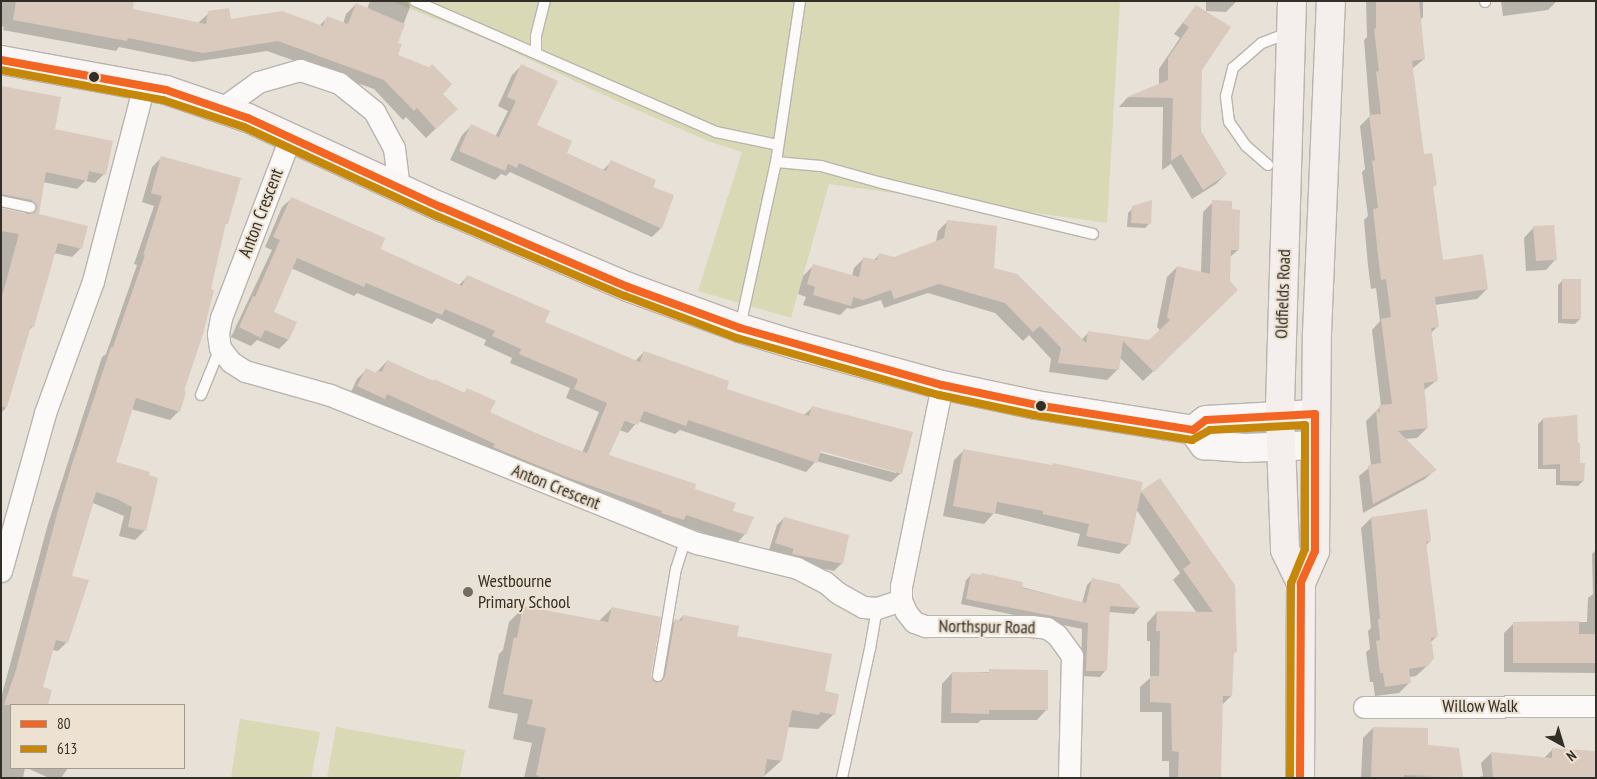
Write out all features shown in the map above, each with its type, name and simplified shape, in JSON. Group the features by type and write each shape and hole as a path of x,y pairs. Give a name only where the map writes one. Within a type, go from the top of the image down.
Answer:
{"highway":[{"name":"Oldfields Road","path":"1292,1 1280,448 1284,550 1301,583"},
{"name":"Oldfields Road","path":"1300,778 1301,583 1315,551 1315,414 1331,1"}],"street":[{"path":"1,60 144,84 221,109 619,283 740,328 942,385 1036,405 1193,430 1204,445 1280,448 1315,446"},
{"path":"221,109 258,82 300,70 339,83 374,111 394,148 399,186"},
{"path":"1,571 45,413 93,281 144,84"},
{"name":"Anton Crescent","path":"290,138 221,318 218,334 220,348 231,362 245,371 330,395 686,538 797,568 825,582 838,594 863,607 877,608"},
{"path":"877,608 901,600 901,586 942,385"},
{"path":"1193,430 1206,420 1315,414"},
{"name":"Northspur Road","path":"901,600 914,622 926,626 1031,626 1047,628 1058,635 1072,656 1069,778"},
{"name":"Willow Walk","path":"1364,707 1596,706"}],"lane":[{"path":"415,1 716,132 778,145"},
{"path":"536,53 536,36 545,1"},
{"path":"740,328 776,162 800,1"},
{"path":"1268,165 1246,146 1229,122 1226,96 1233,68 1262,43 1291,32"},
{"path":"776,162 821,166 882,183 1093,234"},
{"path":"1,200 30,207"},
{"path":"201,395 220,348"},
{"path":"658,676 676,569 686,538"},
{"path":"842,778 877,608"}],"green space":[{"path":"391,1 1120,1 1107,223 829,184 791,318 698,291 742,152 708,141 623,104 493,42"},
{"path":"240,719 320,732 311,778 231,778"},
{"path":"336,727 465,750 460,778 327,778"}],"building":[{"path":"16,1 134,1 133,9 206,24 208,11 229,8 231,19 282,11 323,26 327,16 348,24 356,3 405,24 398,43 402,44 398,55 429,67 432,64 452,84 443,94 458,109 436,129 417,108 414,111 384,80 278,41 203,53 128,38 127,41 13,20"},
{"path":"1376,1 1419,1 1425,59 1412,61 1424,154 1432,153 1437,185 1433,186 1443,260 1483,254 1488,289 1435,297 1439,327 1431,328 1438,381 1424,383 1428,428 1398,431 1437,470 1373,504 1368,465 1381,463 1376,410 1380,413 1379,405 1392,404 1381,319 1391,317 1386,279 1381,280 1378,255 1373,209 1378,208 1372,161 1375,160 1369,115 1381,114 1376,72 1379,71 1374,29 1376,28"},
{"path":"1196,5 1231,27 1202,70 1201,131 1227,174 1203,190 1181,154 1171,161 1173,98 1127,97 1168,80 1168,58 1189,27 1183,23"},
{"path":"521,64 558,81 537,125 572,141 567,153 606,171 611,160 656,180 653,187 674,195 662,229 519,163 517,168 508,164 505,171 459,151 471,124 499,137 516,101 507,97"},
{"path":"1,86 61,97 55,129 113,141 106,175 89,171 87,181 46,172 39,214 88,226 82,249 58,243 34,327 31,326 7,407 1,407 1,300 19,234 1,231 1,208 29,214 35,212 37,208 32,200 1,194"},
{"path":"161,156 241,178 228,224 226,223 211,289 214,290 203,334 184,391 186,392 180,412 136,398 116,462 150,472 149,475 158,478 146,531 128,527 132,507 117,499 96,492 72,576 89,580 68,643 56,640 43,687 52,690 48,704 4,705 16,670 72,464 111,347 113,347 145,255 143,255 162,196 151,193"},
{"path":"291,197 385,238 381,249 462,286 467,275 550,311 545,322 640,362 644,351 729,381 727,389 809,416 812,406 913,432 902,474 821,451 817,463 688,420 686,426 644,411 638,425 625,420 609,455 696,484 695,489 736,503 733,511 754,517 746,535 686,515 684,520 661,513 662,511 564,476 493,447 495,444 387,394 385,399 357,386 366,368 376,373 377,370 382,372 387,360 433,381 434,379 465,393 467,388 496,401 490,412 551,440 587,453 607,403 574,389 578,379 519,354 521,349 492,336 495,331 445,309 442,315 366,283 364,287 297,258 274,312 297,322 289,340 265,330 261,338 239,327 253,296 255,297 280,240 273,237"},
{"path":"1152,200 1151,224 1131,223 1132,206"},
{"path":"1212,200 1232,201 1232,209 1240,210 1239,250 1231,250 1230,281 1238,290 1154,372 1123,341 1119,370 1058,363 1061,348 1040,326 1033,332 1005,303 939,284 894,299 891,290 863,300 853,297 851,306 813,295 815,287 807,284 813,264 859,277 863,257 877,260 879,253 894,257 944,238 947,220 997,226 994,268 1017,274 1086,343 1088,331 1149,340 1170,320 1167,317 1177,266 1210,274"},
{"path":"1554,225 1557,260 1536,261 1533,226"},
{"path":"1562,279 1581,279 1581,319 1562,319"},
{"path":"1577,415 1580,463 1585,463 1584,481 1560,481 1560,464 1543,465 1543,418"},
{"path":"963,449 1052,465 1053,463 1143,482 1130,545 1086,536 1089,524 1043,514 1043,511 997,502 995,514 953,506"},
{"path":"1160,478 1235,585 1237,652 1234,652 1232,696 1223,696 1221,778 1178,778 1179,752 1172,751 1171,703 1150,702 1150,676 1159,676 1160,631 1156,631 1157,611 1213,612 1183,569 1191,563 1141,491"},
{"path":"1427,509 1431,541 1426,542 1438,637 1431,638 1434,658 1428,666 1409,669 1411,683 1385,687 1383,673 1380,673 1376,641 1380,640 1378,619 1380,619 1371,517"},
{"path":"784,517 849,535 843,564 792,554 794,549 775,543"},
{"path":"971,573 981,575 982,573 1023,582 1022,588 1086,603 1092,578 1119,584 1141,608 1110,606 1107,671 1086,671 1088,623 966,599"},
{"path":"523,606 608,622 612,607 661,617 651,675 653,681 657,683 665,677 675,619 682,621 683,615 739,626 737,636 832,654 825,691 839,694 835,715 820,712 819,715 792,710 782,761 767,759 764,778 539,778 536,775 546,728 527,724 533,700 503,694 514,637 517,638"},
{"path":"1579,621 1579,634 1596,634 1596,663 1513,663 1513,622"},
{"path":"989,669 1048,670 1048,710 989,710 989,714 951,713 952,672 989,673"},
{"path":"1373,727 1428,728 1428,745 1459,748 1463,777 1404,775 1404,778 1371,778"},
{"path":"1552,748 1596,751 1596,778 1493,778 1491,752 1552,758"}],"transit line":[{"name":"80","path":"1,60 166,90 248,118 441,207 628,287 740,328 942,385 1036,405 1193,430 1206,420 1315,414 1315,551 1301,583 1300,778"},
{"name":"613","path":"1,70 163,100 244,127 437,216 625,296 737,338 939,395 1034,415 1192,440 1210,430 1305,425 1305,549 1291,583 1290,778"}],"place":[{"name":"Westbourne Primary School","path":"468,592"}]}
